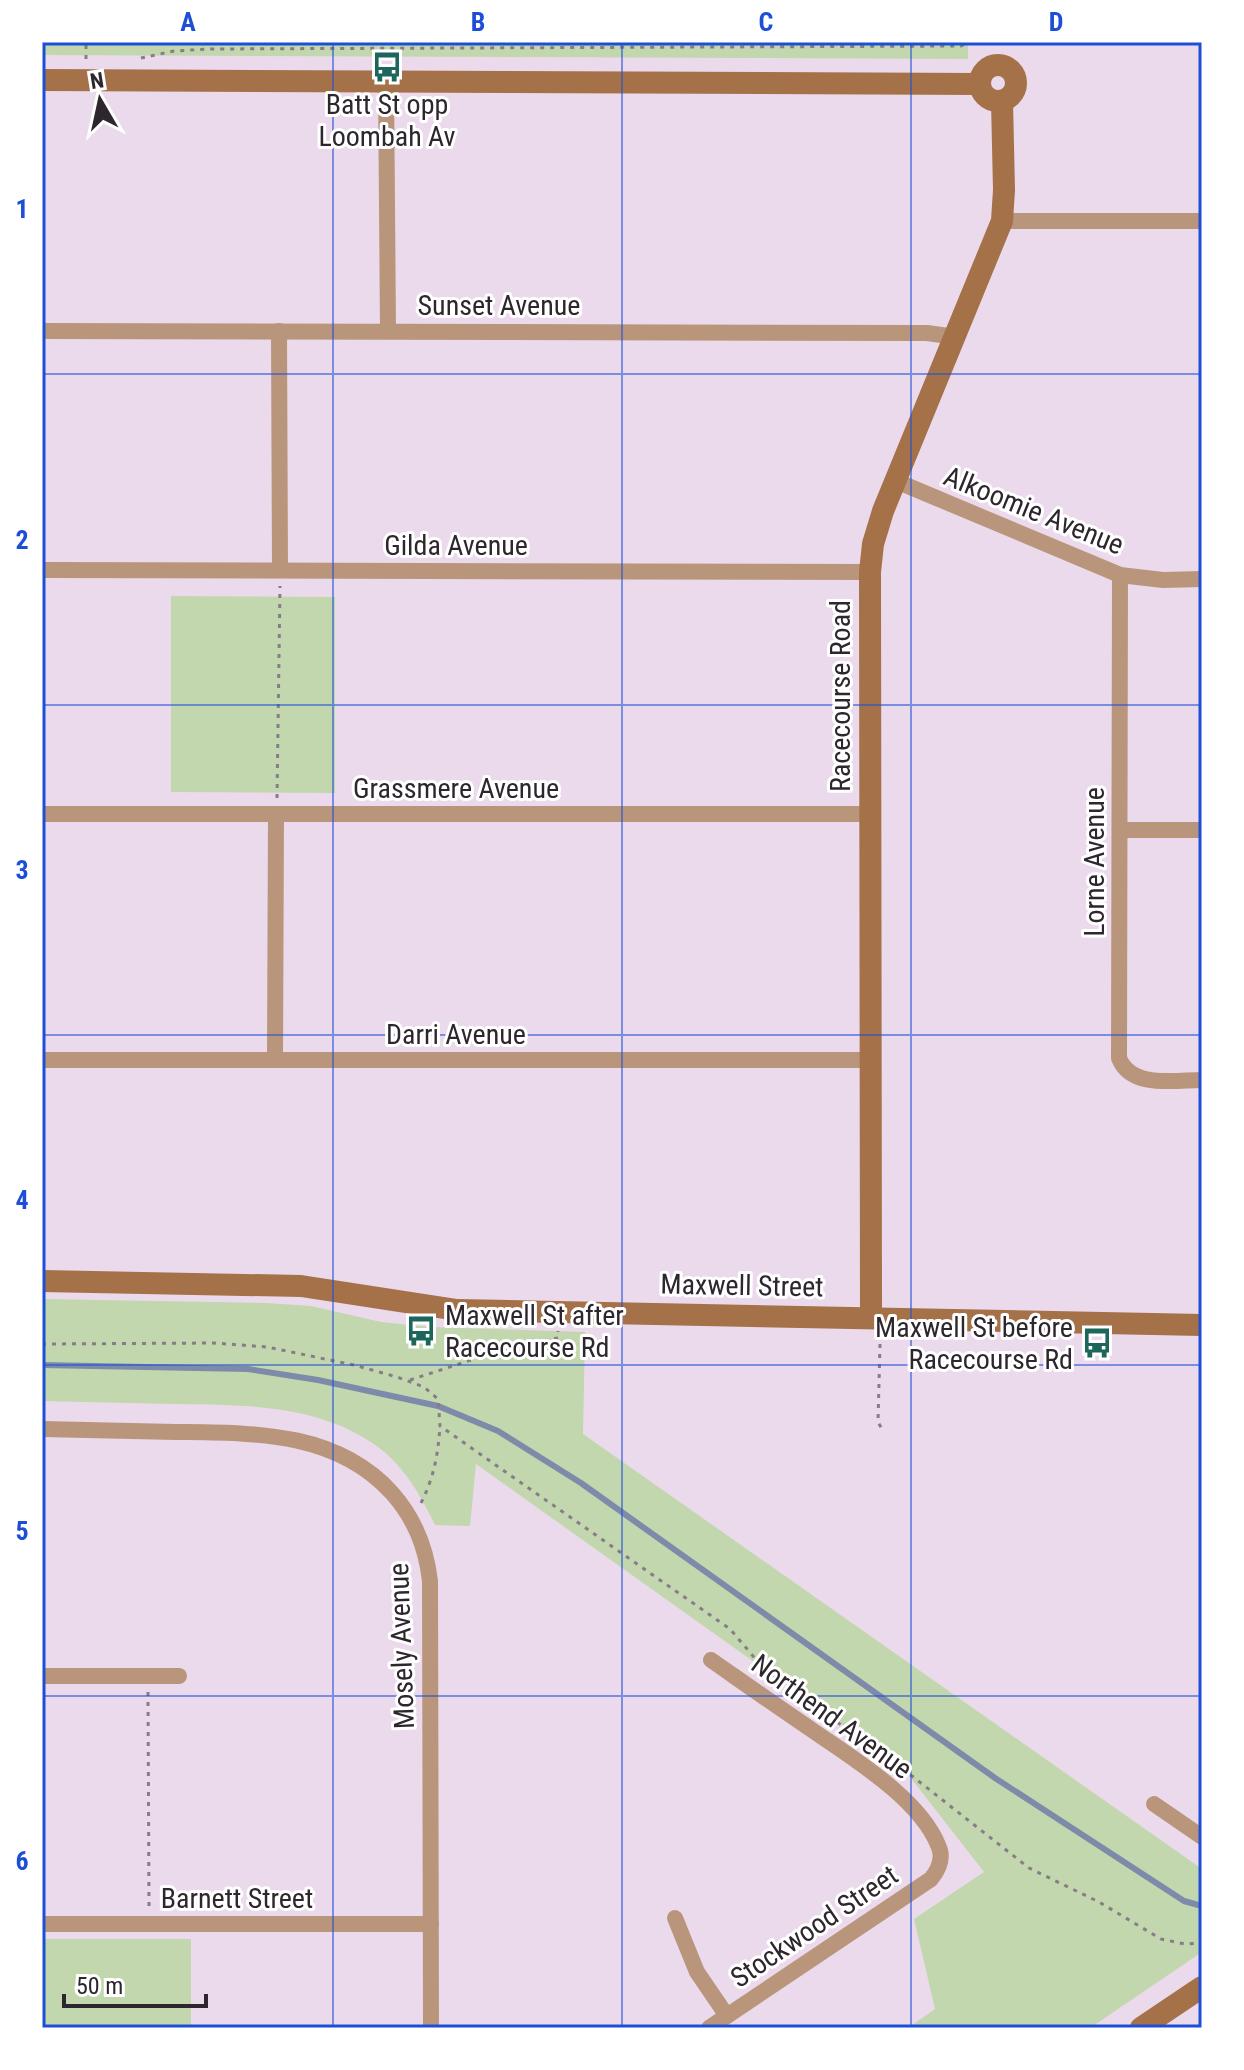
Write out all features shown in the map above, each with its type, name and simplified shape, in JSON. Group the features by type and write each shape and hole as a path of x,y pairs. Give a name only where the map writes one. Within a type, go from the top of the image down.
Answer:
{"street":[{"path":"1002,53 1017,83 1013,94 1002,101 985,95 980,84 986,69 1002,53"},
{"path":"42,80 980,84"},
{"path":"386,80 388,331"},
{"name":"Racecourse Road","path":"871,1317 870,572 877,528 1002,221 1002,101"},
{"path":"1002,221 1202,221"},
{"name":"Sunset Avenue","path":"42,331 927,333 956,337"},
{"path":"279,331 280,570"},
{"name":"Alkoomie Avenue","path":"896,481 1120,575 1163,580 1202,579"},
{"name":"Gilda Avenue","path":"42,570 870,572"},
{"name":"Lorne Avenue","path":"1120,575 1119,1058 1123,1067 1140,1078 1202,1080"},
{"name":"Grassmere Avenue","path":"42,814 870,814"},
{"path":"275,1060 276,814"},
{"path":"1121,830 1202,830"},
{"name":"Darri Avenue","path":"42,1060 870,1060"},
{"name":"Maxwell Street","path":"42,1281 301,1286 435,1308 1202,1325"},
{"name":"Mosely Avenue","path":"42,1429 243,1433 304,1442 359,1463 386,1487 409,1516 423,1545 430,1581 431,2028"},
{"name":"Northend Avenue","path":"711,1660 895,1791 937,1841 940,1860"},
{"path":"42,1676 179,1676"},
{"path":"1154,1804 1202,1837"},
{"name":"Stockwood Street","path":"709,2028 931,1879 940,1860"},
{"path":"675,1918 697,1972 727,2016"},
{"name":"Barnett Street","path":"42,1924 431,1924"},
{"path":"1141,2028 1169,2020 1202,1987"}],"path":[{"path":"86,42 86,62"},
{"path":"138,59 174,51 210,49 945,47 961,46 968,42"},
{"path":"276,814 280,570"},
{"path":"407,1381 505,1349 558,1338 558,1311"},
{"path":"42,1344 214,1343 267,1347 354,1365 424,1387 438,1399 438,1460 431,1484 409,1516"},
{"path":"880,1344 878,1422 882,1429"},
{"path":"440,1426 730,1629 759,1663 780,1681 912,1776 1029,1868 1099,1902 1161,1939 1185,1944 1202,1943"},
{"path":"148,1676 149,1924"}],"green space":[{"path":"42,42 968,42 968,59 42,55"},
{"path":"171,596 335,597 335,793 171,792"},
{"path":"42,1299 267,1303 311,1306 381,1322 430,1327 585,1332 583,1434 1202,1869 1202,1952 1090,2028 908,2028 935,2009 914,1919 984,1872 903,1768 476,1464 470,1526 435,1525 411,1482 378,1447 355,1433 305,1414 251,1406 42,1401"},
{"path":"42,1939 191,1939 191,2028 42,2028"}],"waterway":[{"path":"42,1365 248,1369 318,1380 438,1406 498,1431 581,1483 995,1778 1184,1901 1202,1906"}],"place":[{"name":"Batt St opp Loombah Av","path":"387,67"},
{"name":"Maxwell St after Racecourse Rd","path":"421,1331"},
{"name":"Maxwell St before Racecourse Rd","path":"1097,1343"}]}
